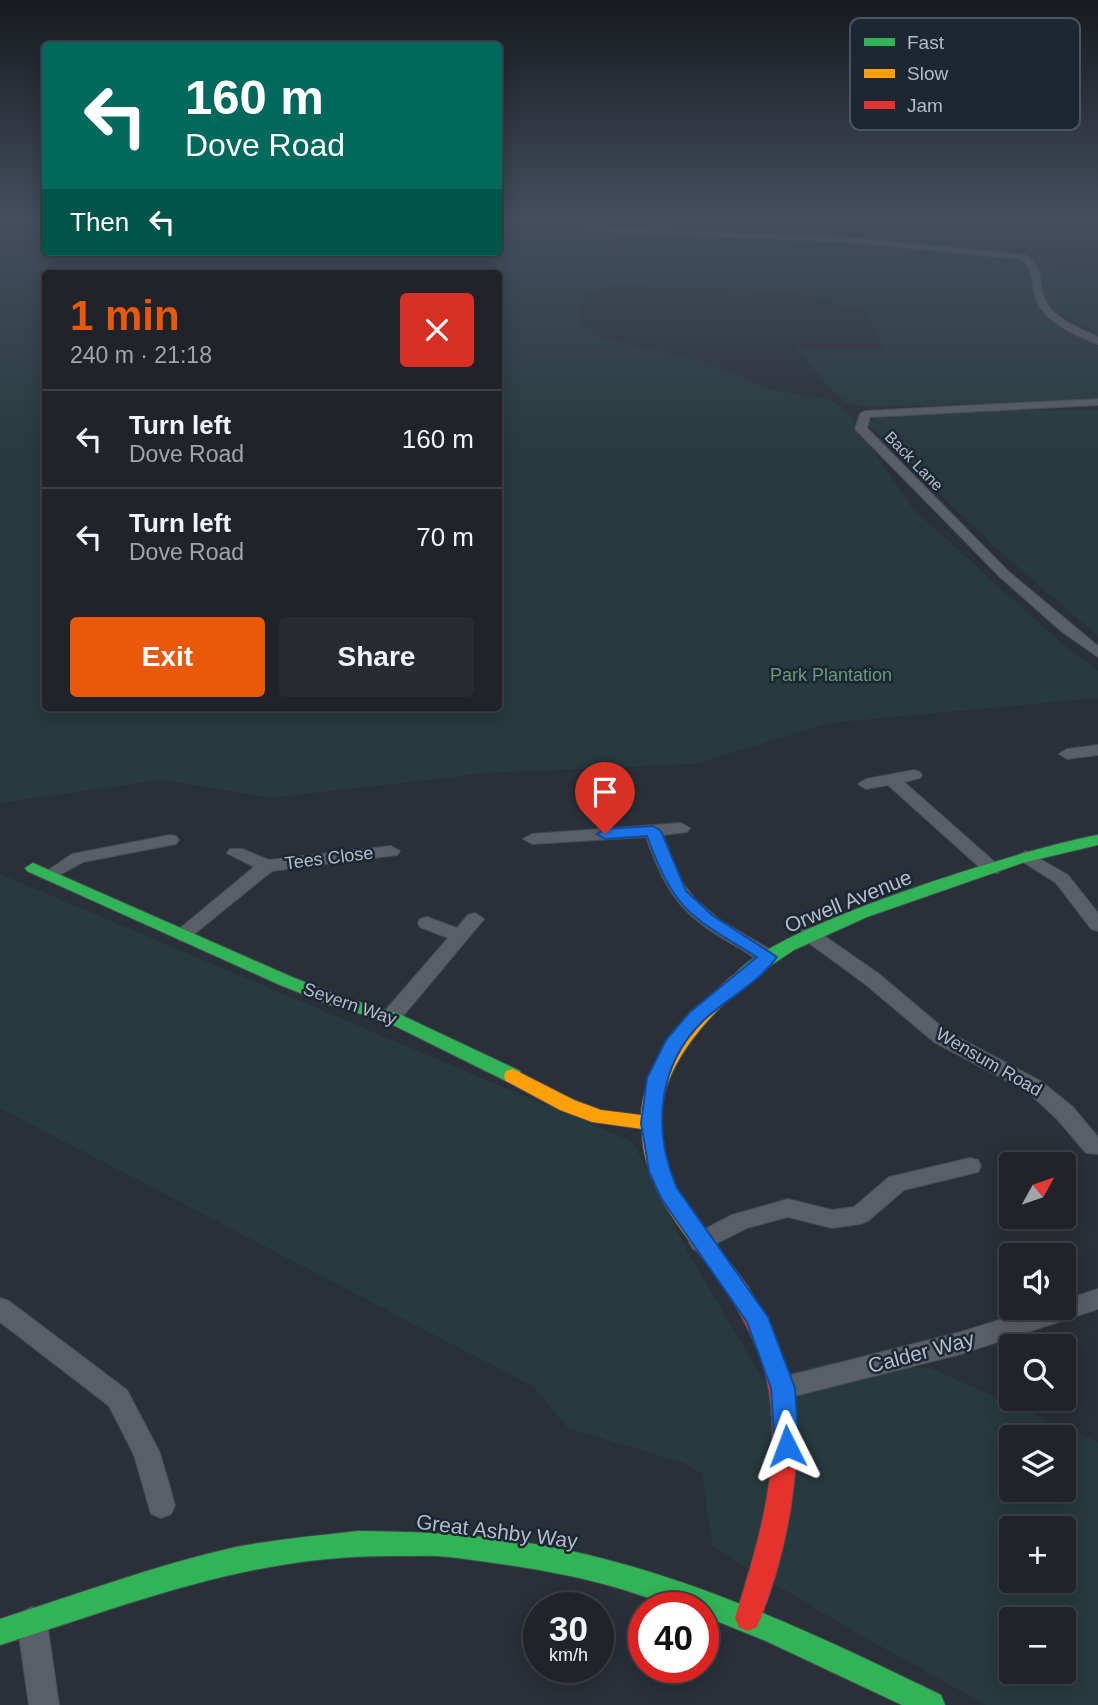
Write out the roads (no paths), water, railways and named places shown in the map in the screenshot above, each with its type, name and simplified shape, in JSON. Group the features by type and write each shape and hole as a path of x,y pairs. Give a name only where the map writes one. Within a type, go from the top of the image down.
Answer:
{"street":[{"path":"1041,297 1045,308 1098,341"},
{"name":"Back Lane","path":"1098,402 865,414 861,429 1009,580 1064,628 1098,653"},
{"path":"1068,754 1097,742"},
{"path":"866,784 914,775"},
{"path":"892,780 992,869"},
{"path":"532,839 681,828"},
{"path":"653,831 671,879 680,894 706,919 769,957"},
{"path":"50,875 78,858 170,839"},
{"name":"Orwell Avenue","path":"748,1618 782,1498 788,1462 783,1388 757,1317 679,1212 659,1171 651,1123 656,1078 672,1044 701,1012 769,957 809,934 1026,856 1098,840"},
{"name":"Tees Close","path":"236,853 267,866 391,851"},
{"path":"1026,856 1062,879 1098,925"},
{"name":"Tees Close","path":"181,935 267,866"},
{"name":"Severn Way","path":"33,868 314,993 391,1017 450,1043 567,1105 599,1117 651,1123"},
{"path":"391,1017 475,919"},
{"path":"427,923 461,936"},
{"name":"Wensum Road","path":"809,934 872,979 941,1037 1035,1087 1065,1113 1094,1147"},
{"path":"701,1242 740,1221 788,1208 832,1219 860,1215 897,1183 970,1166"},
{"name":"Calder Way","path":"783,1388 961,1343 1098,1299"},
{"path":"0,1308 118,1398 137,1429 147,1453 161,1505"},
{"name":"Great Ashby Way","path":"0,1632 171,1577 269,1553 409,1541 477,1545 575,1560 678,1590 748,1618 931,1705"},
{"path":"32,1622 44,1705"}],"park label":[{"name":"Park Plantation","path":"831,675"}]}
